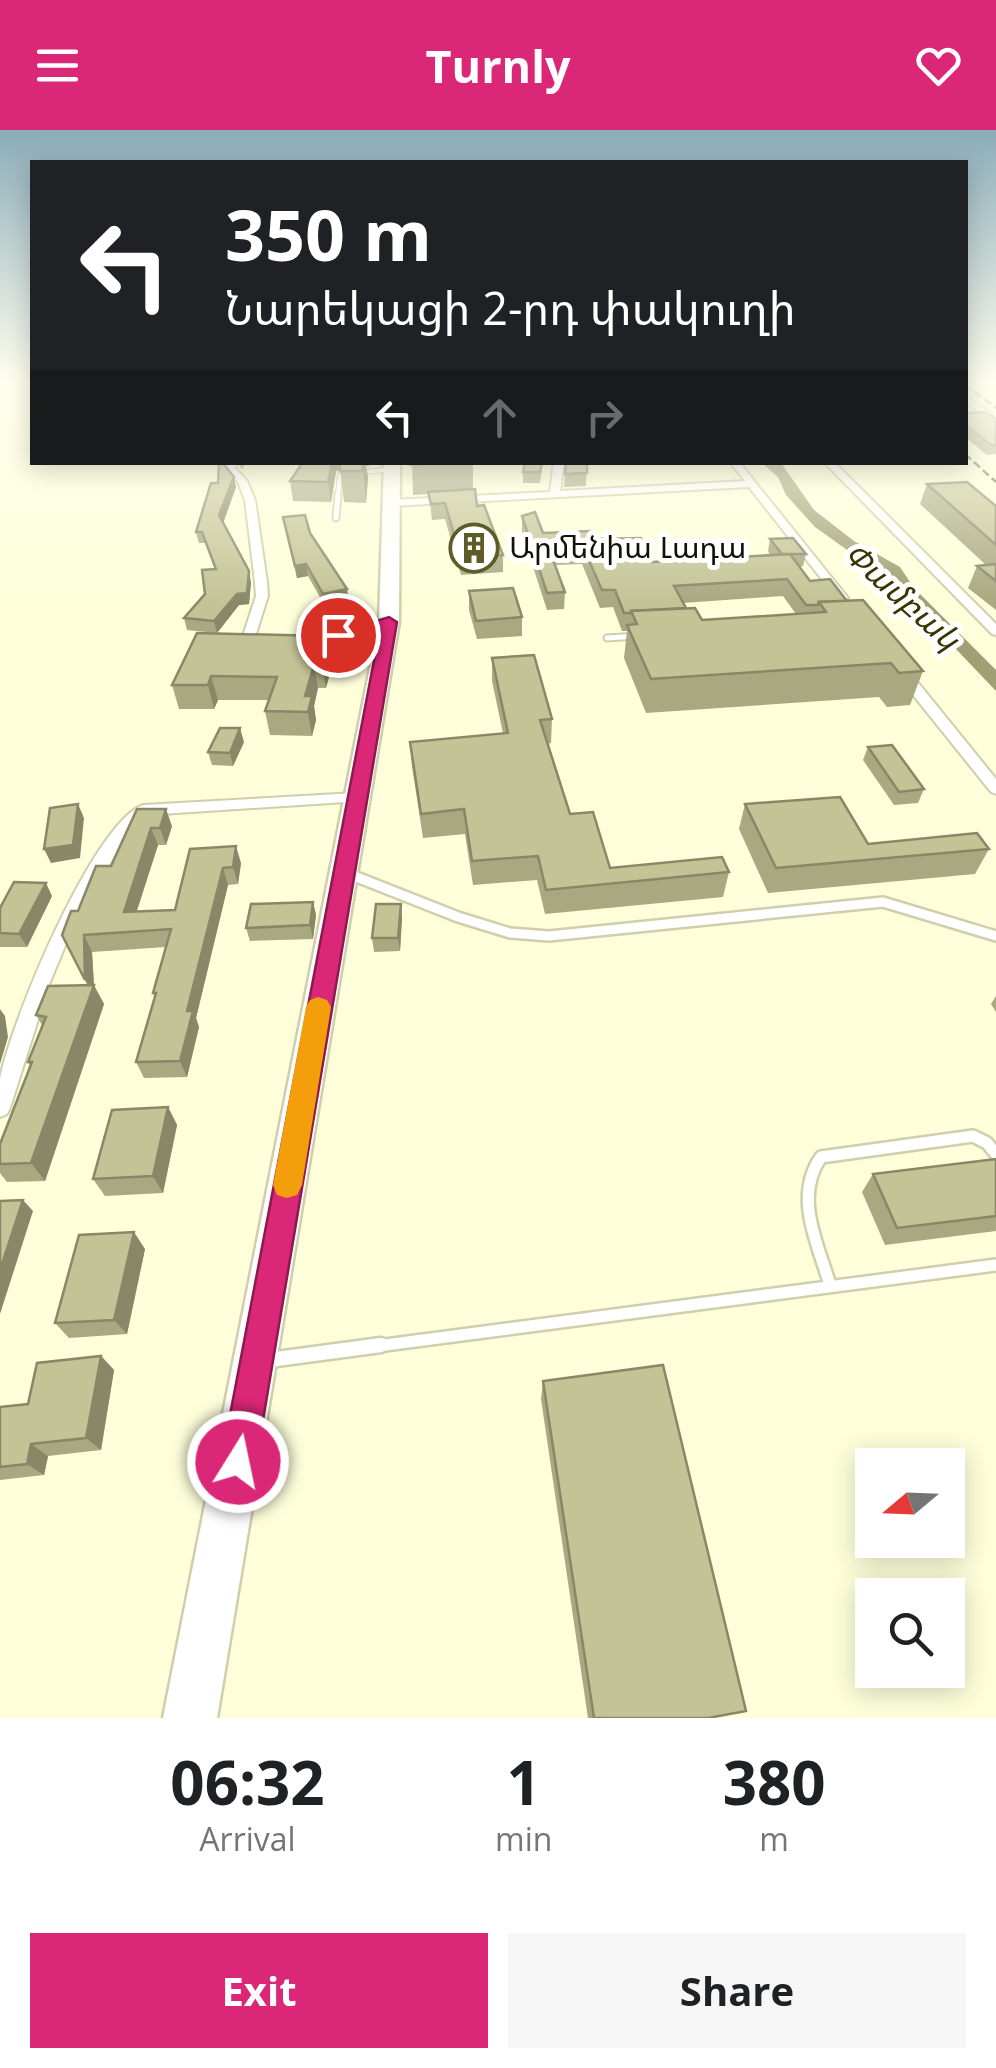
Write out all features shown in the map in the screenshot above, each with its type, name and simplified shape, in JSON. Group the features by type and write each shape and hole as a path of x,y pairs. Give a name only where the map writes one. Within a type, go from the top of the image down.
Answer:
{"highway":[{"path":"190,1718 389,622 392,478"}],"street":[{"path":"231,465 250,500 262,582 262,596 247,642 253,646 314,640 389,622"},
{"path":"555,494 559,465"},
{"path":"736,465 854,612"},
{"path":"831,465 996,631"},
{"path":"392,478 555,494 751,484"},
{"path":"889,655 996,789"},
{"path":"0,1108 21,1054 40,984 63,930 130,818 143,810 356,798"}],"lane":[{"path":"336,518 340,474 392,478"},
{"path":"607,638 644,636"},
{"path":"342,871 510,933 549,936 883,902 996,936"},
{"path":"830,1285 806,1192 809,1169 822,1156 973,1136 988,1143 996,1154"},
{"path":"256,1362 996,1264"}],"shaded area":[{"path":"764,465 782,465 814,510 854,541 900,567 914,588 996,670 996,691 892,582 815,527 786,495 778,477"}],"building":[{"path":"219,465 224,465 234,477 219,515 249,571 247,593 237,594 214,621 184,618 205,594 202,570 216,569 202,532 196,532 211,483 218,483"},
{"path":"301,465 331,465 328,482 290,481"},
{"path":"340,465 363,465 362,471 340,471"},
{"path":"524,465 541,465 540,472 523,472"},
{"path":"566,465 587,465 587,473 565,474"},
{"path":"967,482 996,506 996,545 927,484"},
{"path":"475,489 477,506 484,505 503,555 461,558 445,503 431,504 428,492"},
{"path":"535,512 543,533 591,531 595,539 641,538 652,562 790,554 810,581 830,579 847,601 806,605 787,579 674,586 686,608 624,613 615,590 602,590 583,547 549,549 565,592 547,593 522,516"},
{"path":"305,515 310,533 347,589 323,594 306,564 295,566 283,517"},
{"path":"793,538 806,554 782,554 770,539"},
{"path":"996,564 996,581 977,566"},
{"path":"513,588 522,617 476,621 469,591"},
{"path":"863,600 923,671 899,673 891,663 651,679 627,625 637,624 631,611 695,608 702,620 826,612 819,602"},
{"path":"197,633 323,636 319,649 327,649 322,665 314,665 305,696 312,696 308,712 265,711 277,677 211,676 208,685 172,685"},
{"path":"534,655 552,719 540,720 570,814 593,812 610,868 722,857 729,872 546,890 538,856 472,861 464,809 421,814 410,742 508,733 492,658"},
{"path":"220,728 240,728 230,753 208,752"},
{"path":"892,745 924,789 899,792 868,747"},
{"path":"840,797 868,844 977,833 989,849 776,868 745,804"},
{"path":"78,804 73,845 44,849 50,808"},
{"path":"137,809 166,809 160,828 151,828 124,912 175,910 190,849 236,846 233,867 223,868 187,1011 193,1011 180,1061 136,1062 171,929 84,935 85,980 62,935 71,911 78,911 96,866 111,866"},
{"path":"14,882 46,883 19,934 0,933 0,908"},
{"path":"313,902 310,925 246,928 251,904"},
{"path":"376,904 401,904 398,938 372,938"},
{"path":"94,985 31,1163 0,1164 0,1144 46,1017 36,1015 48,986"},
{"path":"168,1107 153,1176 93,1179 112,1110"},
{"path":"996,1159 996,1216 897,1228 873,1174"},
{"path":"23,1200 0,1270 0,1201"},
{"path":"134,1232 114,1320 55,1323 79,1235"},
{"path":"101,1356 86,1438 31,1444 27,1464 0,1467 0,1407 28,1404 37,1363"},
{"path":"663,1365 746,1711 708,1718 594,1718 543,1381"}],"railway":[{"path":"968,457 996,482"}],"slow traffic":[{"path":"287,1185 318,1007"}],"place":[{"name":"Արմենիա Լադա","path":"474,548"}],"route":[{"path":"238,1462 389,622 338,635"}],"water label":[{"name":"Փամբակ","path":"902,596"}]}
